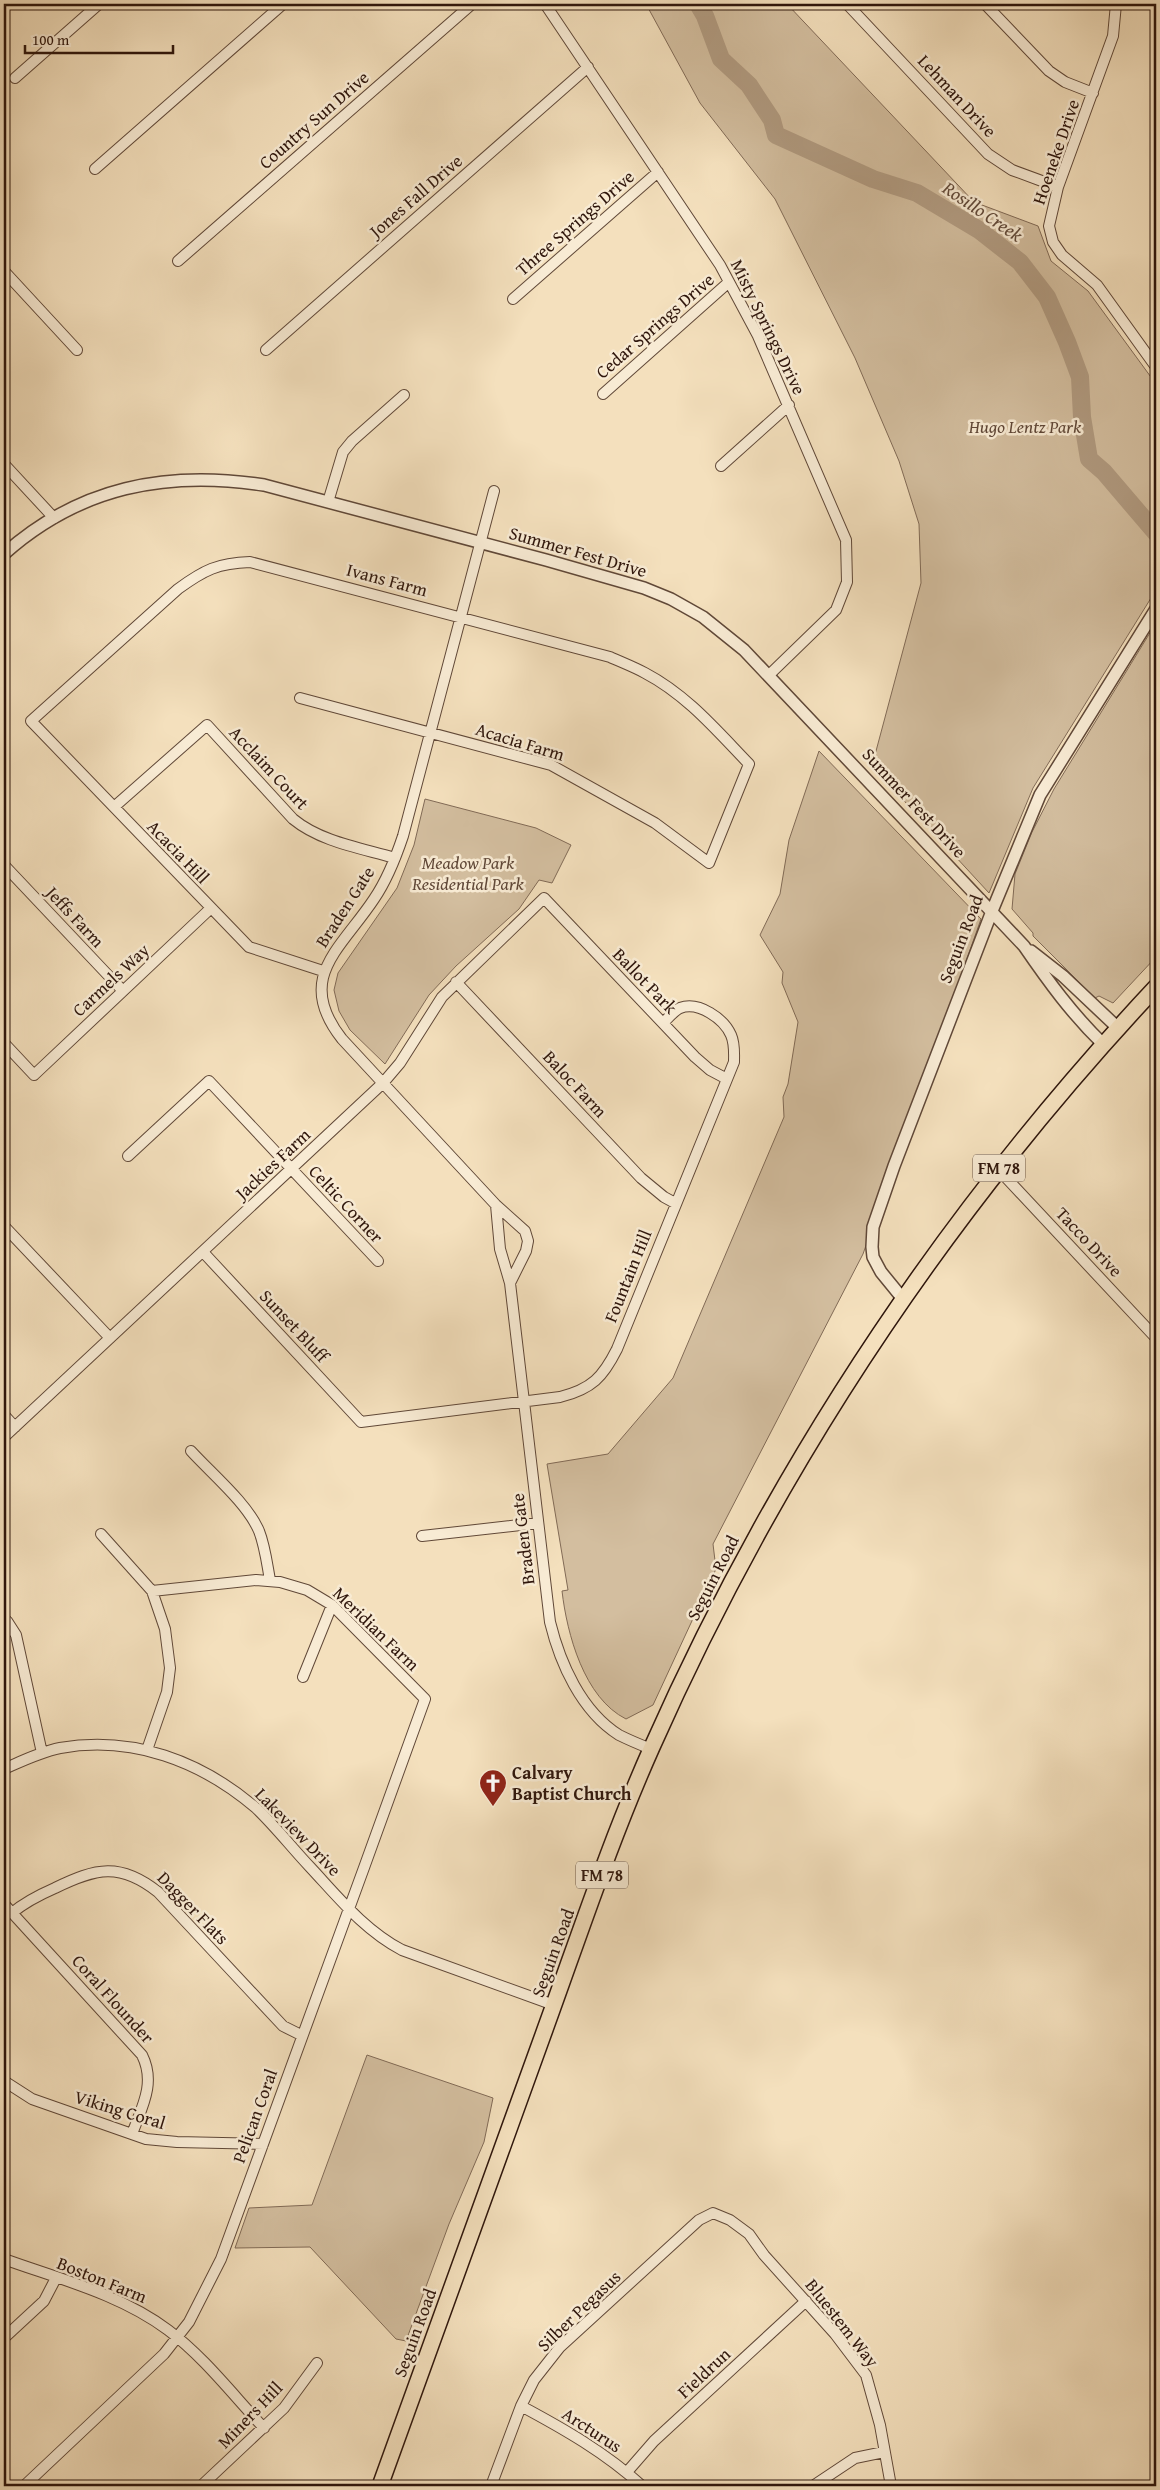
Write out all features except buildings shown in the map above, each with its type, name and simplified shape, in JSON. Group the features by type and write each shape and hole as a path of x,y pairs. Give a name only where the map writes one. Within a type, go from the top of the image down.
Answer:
{"main road":[{"name":"Seguin Road","path":"380,2486 626,1809 651,1749 695,1654 767,1515 850,1378 903,1299 998,1169 1103,1044 1156,987"}],"street":[{"path":"15,78 99,4"},
{"path":"95,169 283,4"},
{"name":"Country Sun Drive","path":"178,261 472,4"},
{"name":"Misty Springs Drive","path":"545,4 658,172 729,282 758,336 846,540 849,563 847,582 836,610 769,675"},
{"name":"Lehman Drive","path":"848,4 988,154 1012,170 1058,188"},
{"path":"985,4 1049,71 1065,82 1093,93"},
{"name":"Hoeneke Drive","path":"1116,4 1113,36 1058,188 1049,226 1053,242 1062,255 1097,285 1156,367"},
{"name":"Jones Fall Drive","path":"266,350 588,67"},
{"name":"Three Springs Drive","path":"513,299 658,172"},
{"path":"4,271 77,350"},
{"name":"Cedar Springs Drive","path":"603,394 729,282"},
{"path":"328,502 343,452 404,395"},
{"path":"720,466 789,405"},
{"path":"4,464 54,518"},
{"name":"Summer Fest Drive","path":"4,554 54,518 106,494 138,486 200,478 264,485 481,542 644,588 671,599 703,617 737,644 769,675 1024,946 1052,988 1084,1026 1103,1044"},
{"name":"Braden Gate","path":"494,492 396,858 376,897 323,971 320,991 324,1009 331,1025 496,1205 525,1231 528,1241 526,1251 510,1283"},
{"name":"Ivans Farm","path":"31,721 178,589 201,572 226,563 250,562 610,657 645,673 697,710 749,764 709,863"},
{"name":"Seguin Road","path":"903,1299 873,1258 873,1227 894,1166 992,911 1048,780 1156,610"},
{"name":"Acacia Farm","path":"300,698 551,765 655,823 709,863"},
{"name":"Acacia Hill","path":"31,721 210,909 249,947 323,971"},
{"name":"Acclaim Court","path":"114,808 207,725 293,819 304,828 317,835 396,858"},
{"name":"Jeffs Farm","path":"4,865 123,991"},
{"name":"Jackies Farm","path":"4,1437 383,1083 400,1062 442,997 544,898"},
{"name":"Ballot Park","path":"544,898 695,1057 710,1070 727,1079"},
{"name":"Carmels Way","path":"4,1042 34,1075 210,909"},
{"name":"Summer Fest Drive","path":"1024,946 1063,976 1118,1028"},
{"name":"Baloc Farm","path":"456,982 640,1178 664,1197 675,1203"},
{"name":"Fountain Hill","path":"361,1422 575,1393 587,1387 608,1367 734,1062 731,1035 712,1014 695,1006 681,1008 663,1023"},
{"name":"Celtic Corner","path":"128,1156 209,1081 378,1261"},
{"name":"Tacco Drive","path":"998,1169 1156,1338"},
{"name":"Braden Gate","path":"496,1205 500,1249 510,1283 550,1622 556,1645 564,1666 584,1700 603,1722 620,1735 651,1749"},
{"path":"4,1226 110,1338"},
{"name":"Sunset Bluff","path":"203,1252 361,1422"},
{"path":"4,1415 15,1427"},
{"path":"191,1451 243,1506 253,1521 259,1531 270,1580"},
{"path":"422,1536 538,1523"},
{"path":"101,1534 131,1565 152,1592 165,1629 170,1668 163,1707 147,1750"},
{"name":"Meridian Farm","path":"152,1592 241,1581 270,1580 307,1590 332,1605 425,1699"},
{"path":"303,1677 332,1605"},
{"path":"7,1621 16,1635 42,1753"},
{"name":"Pelican Coral","path":"24,2486 144,2374 178,2337 198,2305 221,2259 302,2035 350,1910 425,1699"},
{"name":"Lakeview Drive","path":"4,1769 59,1748 98,1744 147,1750 190,1765 235,1792 257,1810 350,1910 384,1940 402,1950 554,2005"},
{"name":"Dagger Flats","path":"12,1913 25,1902 92,1872 114,1871 133,1875 158,1892 283,2026 302,2035"},
{"name":"Coral Flounder","path":"4,1904 142,2055 148,2070 148,2090 132,2134"},
{"name":"Viking Coral","path":"4,2081 32,2098 132,2134 161,2141 263,2144"},
{"name":"Bluestem Way","path":"713,2213 730,2220 749,2234 841,2342 866,2375 874,2396 891,2486"},
{"name":"Silber Pegasus","path":"491,2486 521,2406 534,2380 560,2347 699,2220 713,2213"},
{"name":"Boston Farm","path":"4,2259 120,2302 154,2320 178,2337 198,2356 264,2428"},
{"path":"4,2338 44,2301 56,2278"},
{"name":"Fieldrun","path":"627,2472 654,2441 806,2301"},
{"name":"Miners Hill","path":"201,2486 284,2408 317,2363"},
{"name":"Arcturus","path":"521,2406 574,2434 627,2472 642,2486"},
{"path":"813,2486 854,2458 884,2452"}],"green space":[{"name":"Hugo Lentz Park","path":"646,4 787,4 974,202 1038,226 1051,261 1088,291 1156,384 1156,590 1033,788 989,893 872,766 921,583 919,524 899,461 855,358 775,199 700,103"},
{"path":"1156,623 1156,957 1113,1003 1099,996 1095,998 1033,936 1033,933 1012,909 1015,874 1032,832 1054,789"},
{"path":"819,751 981,919 863,1254 713,1544 716,1569 653,1705 626,1719 611,1709 599,1696 589,1681 573,1645 564,1608 562,1591 568,1590 547,1464 608,1454 673,1378 784,1117 783,1097 788,1084 798,1022 782,983 783,972 760,935 780,894 789,840"},
{"name":"Meadow Park Residential Park","path":"425,799 536,828 571,845 552,883 539,880 519,909 456,966 429,995 385,1064 350,1030 339,1011 334,990 338,973 397,888 414,845"},
{"path":"367,2055 493,2098 484,2142 449,2224 406,2341 396,2339 310,2247 235,2248 249,2208 312,2205"}],"waterway":[{"name":"Rosillo Creek","path":"698,4 705,16 721,59 749,85 772,120 776,135 873,179 917,193 979,230 1020,262 1047,297 1080,377 1082,417 1089,459 1104,472 1156,533"}],"place":[{"name":"Calvary Baptist Church","path":"493,1807"}]}
